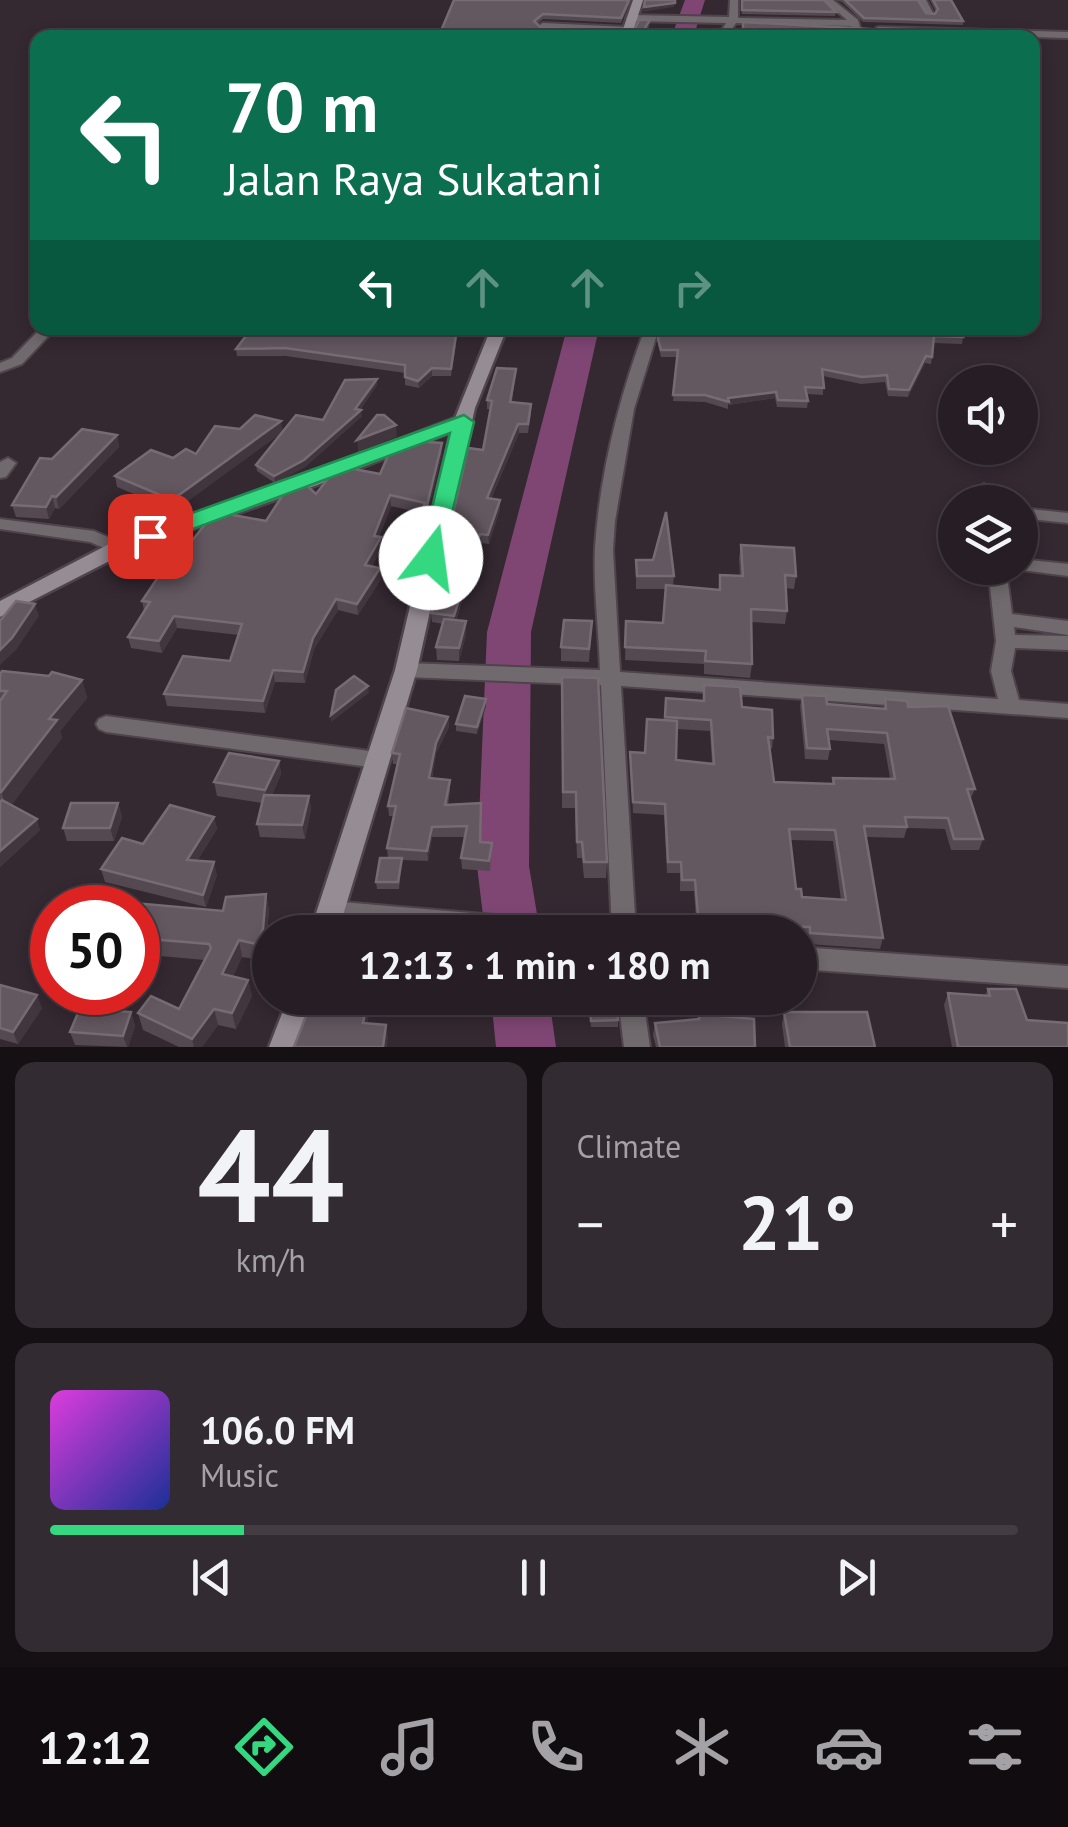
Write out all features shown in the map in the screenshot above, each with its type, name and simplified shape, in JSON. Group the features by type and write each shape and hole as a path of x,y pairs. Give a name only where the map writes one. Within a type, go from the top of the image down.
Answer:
{"main road":[{"path":"628,28 638,0"},
{"path":"329,915 406,670 464,422 495,335"},
{"path":"0,610 118,548 464,422"},
{"path":"284,1047 296,1015"}],"street":[{"path":"726,30 733,20 734,0"},
{"path":"828,0 857,30"},
{"path":"922,0 930,13"},
{"path":"543,26 628,28 667,19 857,30"},
{"path":"1040,34 1068,35"},
{"path":"0,368 17,361 41,335"},
{"path":"623,915 604,550 607,507 630,390 650,335"},
{"path":"1038,514 1068,518"},
{"path":"0,524 94,536 118,548"},
{"path":"1038,567 1068,570"},
{"path":"999,585 1006,630 1002,671 1011,707"},
{"path":"1006,630 1068,628"},
{"path":"1006,630 1068,643"},
{"path":"406,670 612,678 1068,710"},
{"path":"106,724 377,760"},
{"path":"817,959 1068,977"},
{"path":"633,1015 637,1047"}],"building":[{"path":"454,0 629,0 621,18 543,14 534,21 540,27 598,30 441,30"},
{"path":"645,0 675,0 675,3 644,7"},
{"path":"742,0 824,0 836,12 742,10"},
{"path":"845,0 918,0 926,13 935,14 938,9 933,0 951,0 963,21 864,18"},
{"path":"639,20 650,20 644,30 634,30"},
{"path":"743,22 887,30 743,30"},
{"path":"247,335 456,335 451,369 432,368 418,381 405,377 405,365 285,348 236,349"},
{"path":"659,335 962,335 963,337 934,336 932,357 926,356 909,390 889,389 887,375 862,377 822,369 824,388 805,387 808,401 778,400 776,392 728,398 729,402 705,395 673,395 678,350 661,350"},
{"path":"497,368 516,369 510,402 531,404 528,424 518,424 487,498 500,500 488,535 480,534 454,616 431,613 446,572 440,571 468,448 483,450 492,401 487,400"},
{"path":"377,379 355,409 361,410 304,460 274,476 256,465 296,415 323,420 345,380"},
{"path":"255,415 281,421 172,500 115,476 151,450 173,458 186,449 196,454 215,426 240,429"},
{"path":"377,415 384,415 396,425 357,440"},
{"path":"82,429 117,435 56,497 52,496 46,507 12,505 40,458 52,459"},
{"path":"412,441 442,443 422,526 415,525 425,503 390,495 374,536 381,537 365,565 380,568 357,604 336,599 313,638 303,672 273,670 263,701 164,694 183,656 230,661 242,624 174,616 159,641 128,637 150,602 142,601 177,549 184,551 206,523 228,514 266,521 286,490 304,483 316,494 334,471 344,467 380,474 391,449"},
{"path":"666,512 674,576 637,576 636,560 653,560"},
{"path":"741,545 794,548 796,576 785,575 787,611 751,609 752,664 705,661 706,651 625,647 626,621 663,623 666,585 720,590 720,575 743,576"},
{"path":"16,601 35,604 0,650 0,621"},
{"path":"444,619 466,621 459,648 436,647"},
{"path":"564,620 592,621 589,649 561,647"},
{"path":"2,671 49,676 52,672 82,680 49,719 57,720 1,792 0,701 7,691 0,691"},
{"path":"354,676 368,686 331,715 336,690"},
{"path":"562,677 598,678 607,862 584,862 582,842 577,842 576,792 563,792"},
{"path":"704,685 740,687 742,707 772,710 773,738 768,737 774,782 834,784 833,778 895,779 887,733 827,729 830,749 807,748 802,695 826,696 827,704 886,709 885,699 907,701 908,707 948,706 975,789 967,789 983,839 954,839 948,818 905,817 907,827 864,826 883,938 817,933 817,915 698,915 695,880 682,880 681,862 668,862 665,804 633,802 630,752 645,753 647,719 677,721 676,760 714,764 711,720 665,717 666,698 704,701","holes":["789,829 835,830 846,900 802,897 801,889 796,889"]},
{"path":"465,696 486,699 477,727 456,724"},
{"path":"406,708 448,717 436,743 429,778 450,780 445,805 481,803 480,842 492,843 489,861 461,858 467,826 432,827 427,851 387,848 396,806 388,806 400,754 392,753"},
{"path":"229,753 279,761 265,790 214,782"},
{"path":"264,795 309,796 302,825 257,824"},
{"path":"0,802 37,819 0,851"},
{"path":"71,803 118,803 110,828 63,828"},
{"path":"170,805 214,817 187,860 214,862 203,895 101,869 122,838 143,844"},
{"path":"380,858 402,858 398,882 376,882"},
{"path":"266,894 264,915 252,915 252,943 239,940 222,974 248,980 232,1013 214,1009 192,1039 142,1015 160,1015 160,1000 179,1009 211,948 209,944 160,940 160,905 223,911 226,897"},
{"path":"0,985 30,993 30,1006 13,1032 0,1028"},
{"path":"988,989 1016,989 1027,1020 1068,1023 1068,1047 958,1047 948,993 990,996"},
{"path":"867,1012 875,1047 790,1047 785,1015"},
{"path":"77,1015 130,1015 123,1036 70,1032"},
{"path":"306,1015 365,1015 363,1023 386,1025 383,1047 294,1047"},
{"path":"590,1015 617,1015 618,1020 591,1021"},
{"path":"699,1015 710,1015 754,1019 755,1047 660,1047 655,1023 699,1019"}],"waterway":[{"path":"685,30 695,0"},
{"path":"510,915 503,866 509,632 581,335"},
{"path":"522,1015 526,1047"}],"route":[{"path":"150,536 464,422 431,558"}]}
